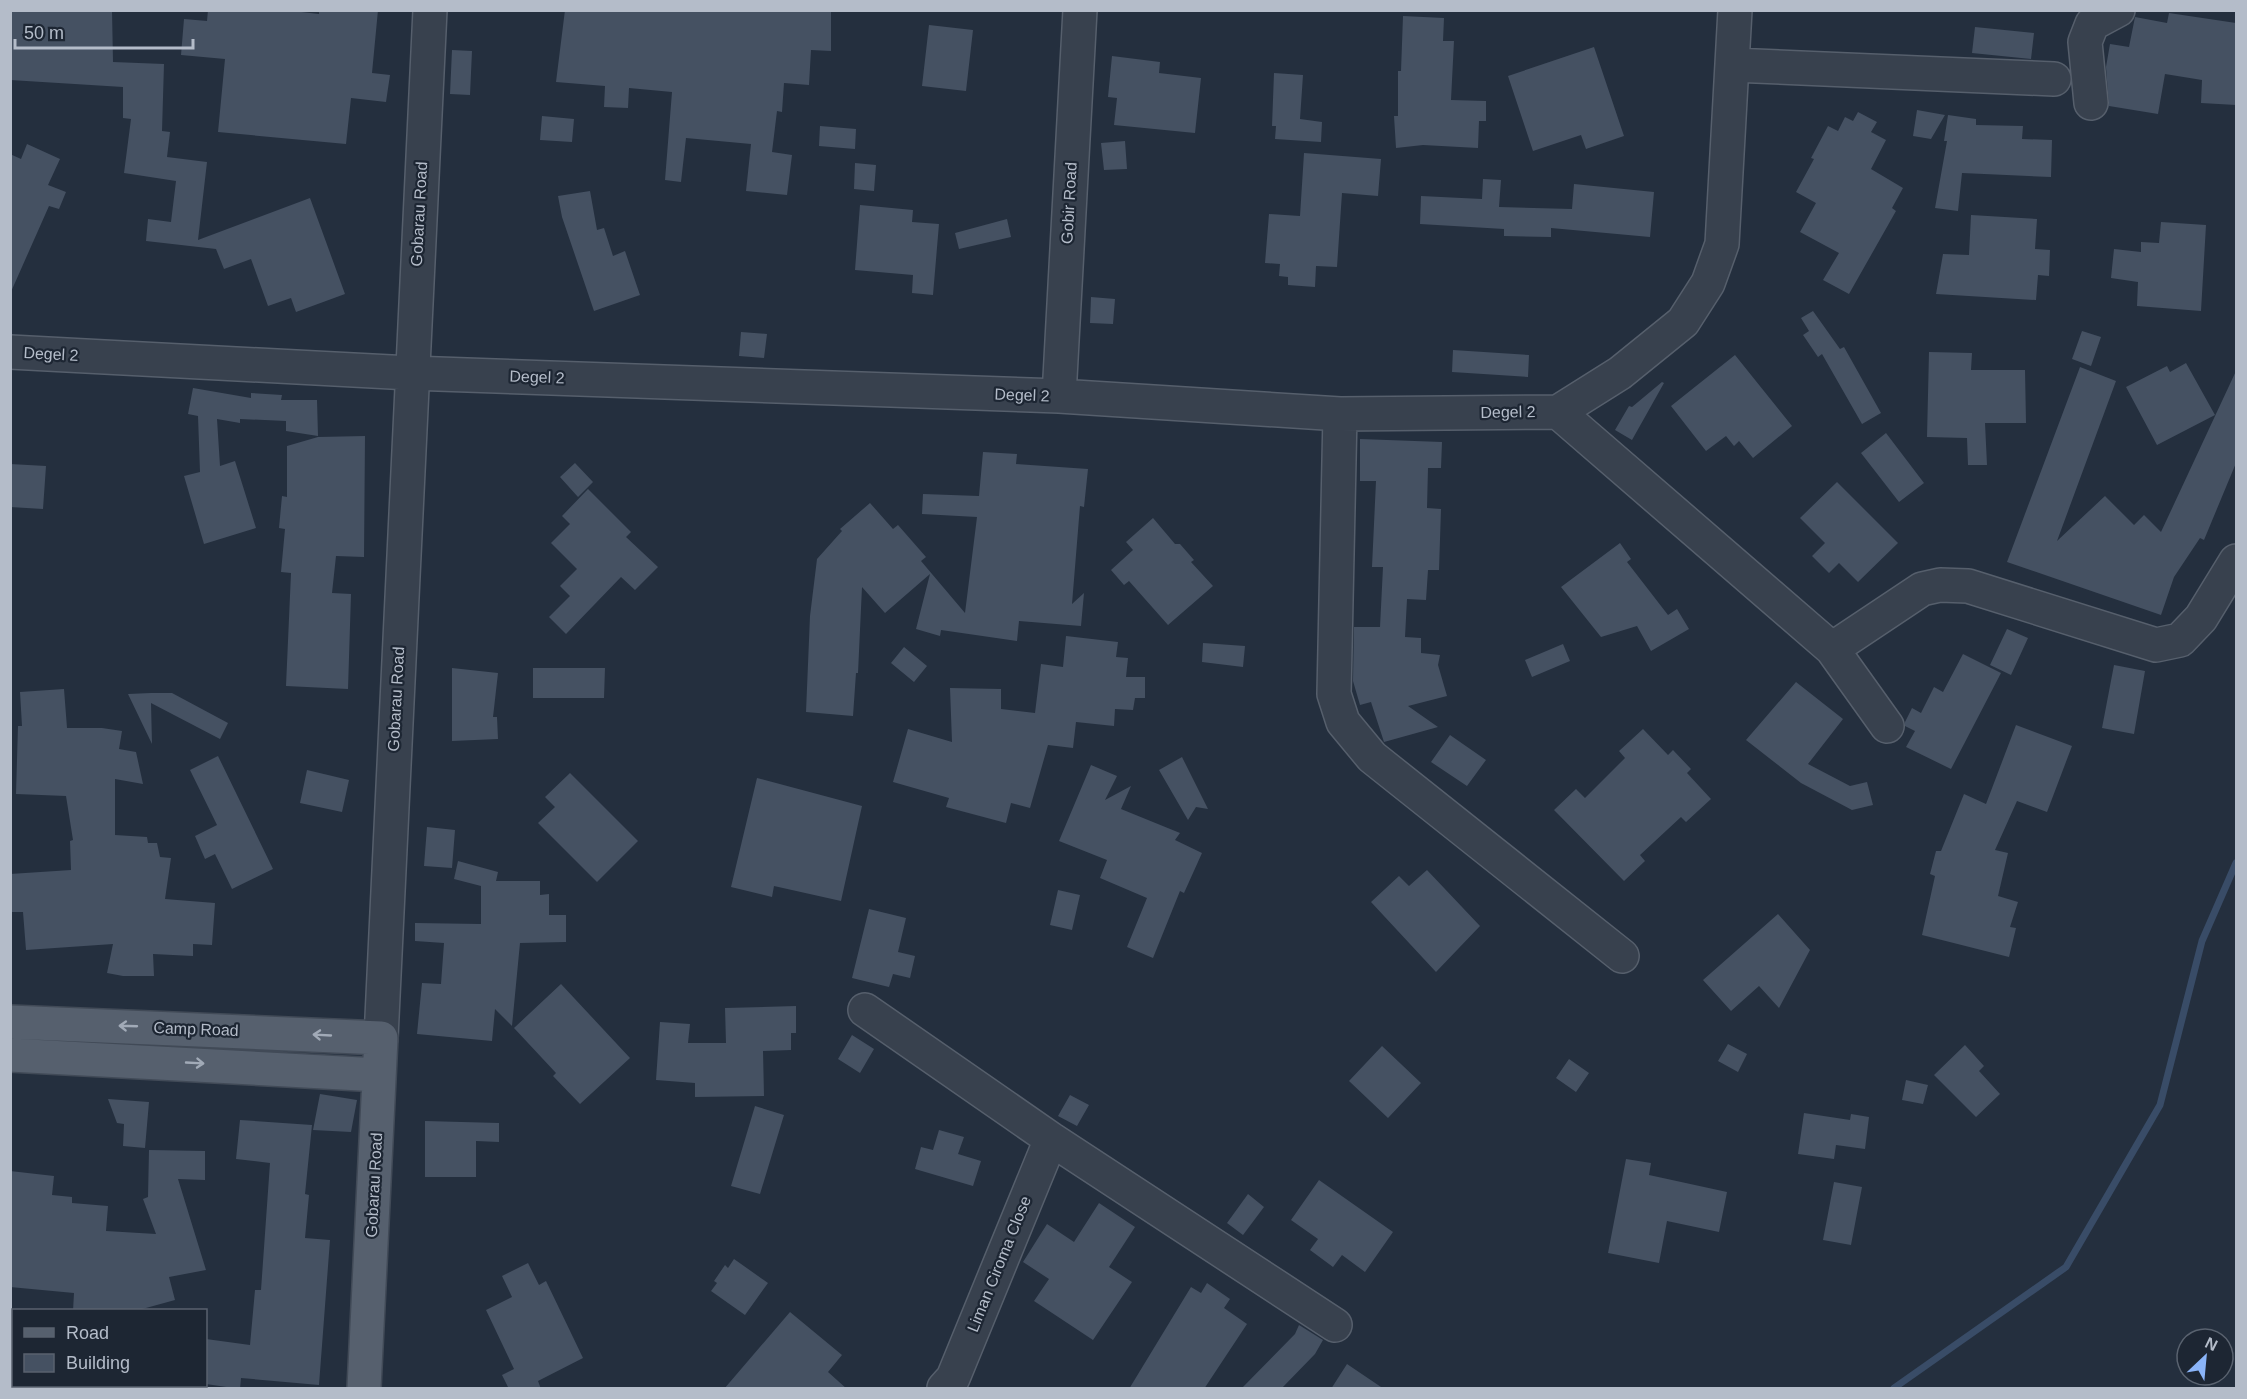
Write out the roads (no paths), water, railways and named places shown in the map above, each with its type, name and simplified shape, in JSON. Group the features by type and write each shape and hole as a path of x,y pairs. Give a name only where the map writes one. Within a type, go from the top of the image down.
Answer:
{"main road":[{"name":"Camp Road","path":"10,1022 241,1030 381,1038"},
{"path":"238,1065 241,1030"},
{"name":"Gobarau Road","path":"364,1389 381,1038"},
{"name":"Camp Road","path":"10,1055 238,1065 379,1075"}],"street":[{"name":"Gobarau Road","path":"381,1038 410,373 430,10"},
{"name":"Gobir Road","path":"1059,396 1080,10"},
{"name":"Degel 2","path":"10,352 410,373 1059,396 1340,414 1558,412 1620,373 1683,322 1708,283 1722,244 1735,10"},
{"path":"2091,103 2085,42 2092,24 2118,10"},
{"path":"1732,65 2054,80"},
{"path":"1558,412 1832,649 1887,726"},
{"path":"1340,414 1334,694 1343,722 1372,757 1622,956"},
{"path":"1832,649 1922,589 1940,585 1968,586 2156,645 2180,640 2201,618 2236,561"},
{"path":"865,1010 1051,1138 1335,1325"},
{"name":"Liman Ciroma Close","path":"954,1385 1051,1138"}],"waterway":[{"path":"1894,1388 2066,1267 2160,1105 2202,941 2236,863"}]}
